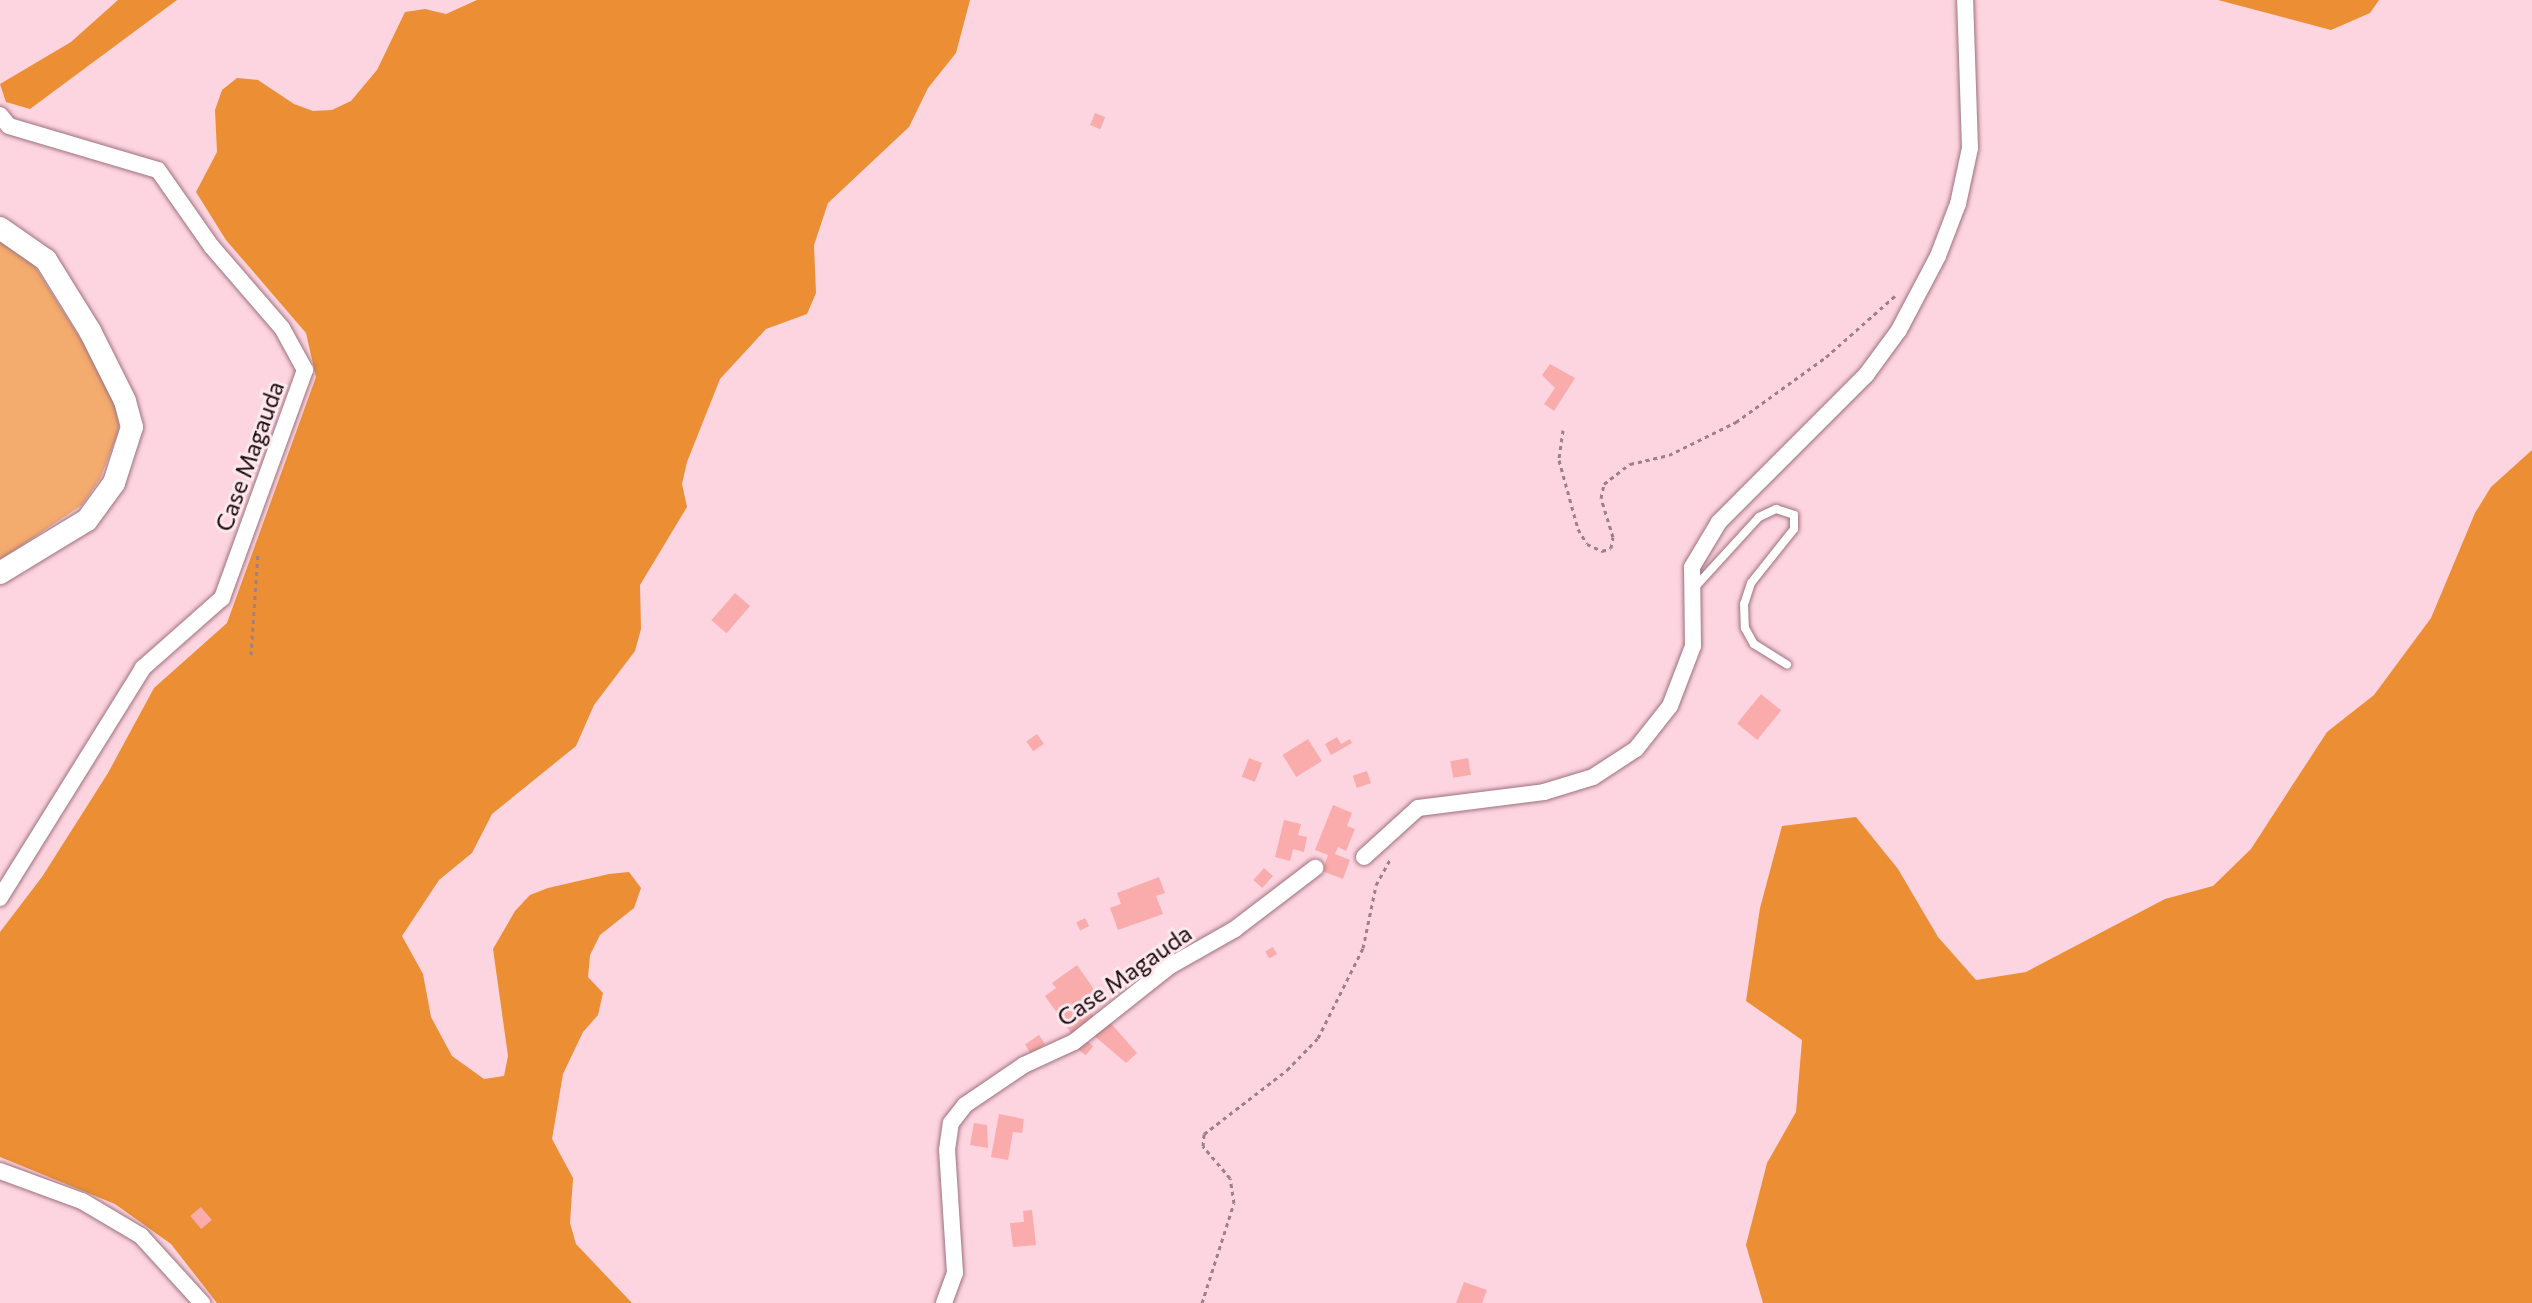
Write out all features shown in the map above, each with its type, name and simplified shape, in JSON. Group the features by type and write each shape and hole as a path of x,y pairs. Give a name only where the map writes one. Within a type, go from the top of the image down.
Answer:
{"main road":[{"path":"0,228 46,260 90,331 125,401 132,427 114,483 87,520 0,573"}],"street":[{"path":"1364,857 1418,808 1544,792 1593,777 1636,749 1670,706 1693,646 1692,567 1719,522 1866,375 1920,290 1958,204 1970,148 1965,0"},
{"name":"Case Magauda","path":"0,115 9,126 158,170 212,247 282,328 305,370 222,598 143,668 0,898"},
{"name":"Case Magauda","path":"944,1303 955,1273 947,1150 951,1123 965,1105 1024,1065 1074,1042 1170,966 1235,929 1315,868"},
{"path":"0,1171 82,1201 141,1236 202,1303"}],"lane":[{"path":"1693,590 1759,517 1776,509 1794,515 1794,529 1751,583 1744,604 1745,628 1754,644 1787,665"}],"path":[{"path":"1563,430 1559,460 1578,529 1587,544 1602,551 1611,548 1613,537 1601,498 1604,484 1630,464 1669,455 1736,422 1826,357 1894,296 1910,286 1920,290"},
{"path":"1202,1303 1234,1203 1230,1178 1203,1146 1204,1134 1287,1070 1318,1038 1363,948 1376,885 1396,848"}],"shaded area":[{"path":"118,0 177,0 30,109 6,102 0,84 71,42"},
{"path":"477,0 970,0 956,53 928,88 909,127 828,203 814,245 816,293 807,314 766,329 720,379 687,462 682,484 687,507 640,585 641,629 635,651 594,705 576,746 492,814 472,853 439,880 402,936 423,974 431,1017 452,1056 484,1079 504,1076 508,1056 493,949 515,911 530,895 609,874 629,872 641,888 634,908 600,935 590,955 588,977 603,993 598,1015 583,1032 563,1074 552,1139 573,1178 570,1223 576,1244 632,1303 217,1303 171,1244 115,1204 0,1157 0,932 42,877 108,773 154,688 227,623 316,377 306,333 226,240 196,192 217,152 215,110 222,90 237,78 258,80 294,104 313,111 332,110 351,101 377,70 405,12 425,9 446,14"},
{"path":"2218,0 2379,0 2370,13 2331,30"},
{"path":"0,239 24,249 109,384 120,414 118,433 100,479 82,505 0,560"},
{"path":"2532,450 2532,1303 1763,1303 1746,1245 1767,1163 1796,1112 1802,1040 1746,1001 1760,908 1782,826 1856,817 1898,869 1938,937 1976,980 2026,972 2165,899 2213,886 2251,849 2327,732 2374,695 2431,618 2475,513 2491,487"}],"building":[{"path":"1095,113 1105,117 1100,129 1090,125"},
{"path":"1550,364 1575,378 1554,411 1544,404 1555,388 1542,375"},
{"path":"735,593 750,606 726,633 711,620"},
{"path":"1761,694 1781,710 1757,740 1737,724"},
{"path":"1037,734 1044,744 1033,751 1026,741"},
{"path":"1337,737 1341,744 1350,739 1352,743 1331,755 1325,744"},
{"path":"1308,739 1322,761 1296,777 1283,755"},
{"path":"1249,758 1262,763 1255,782 1242,777"},
{"path":"1468,758 1471,775 1453,778 1450,761"},
{"path":"1367,771 1371,783 1357,788 1353,776"},
{"path":"1333,805 1352,813 1347,826 1355,829 1346,851 1338,847 1335,854 1350,860 1343,879 1322,871 1328,855 1315,850"},
{"path":"1284,820 1301,824 1298,835 1307,837 1304,852 1293,849 1290,861 1275,857"},
{"path":"1264,868 1273,876 1262,888 1253,880"},
{"path":"1159,877 1165,893 1156,896 1163,914 1118,930 1110,908 1121,904 1117,893"},
{"path":"1085,918 1089,926 1080,931 1076,923"},
{"path":"1273,947 1277,954 1269,958 1265,952"},
{"path":"1077,965 1093,988 1094,994 1083,1002 1095,1018 1072,1034 1045,996 1056,988 1052,983"},
{"path":"1107,1019 1137,1053 1126,1063 1091,1033"},
{"path":"1039,1035 1045,1044 1031,1054 1025,1045"},
{"path":"1081,1036 1093,1046 1086,1055 1073,1045"},
{"path":"999,1114 1024,1119 1022,1133 1013,1132 1008,1160 991,1157"},
{"path":"974,1123 987,1125 988,1148 970,1145"},
{"path":"201,1207 212,1220 201,1229 190,1216"},
{"path":"1032,1210 1036,1245 1013,1247 1010,1223 1024,1222 1023,1211"},
{"path":"1464,1282 1487,1290 1482,1303 1456,1303"}]}
